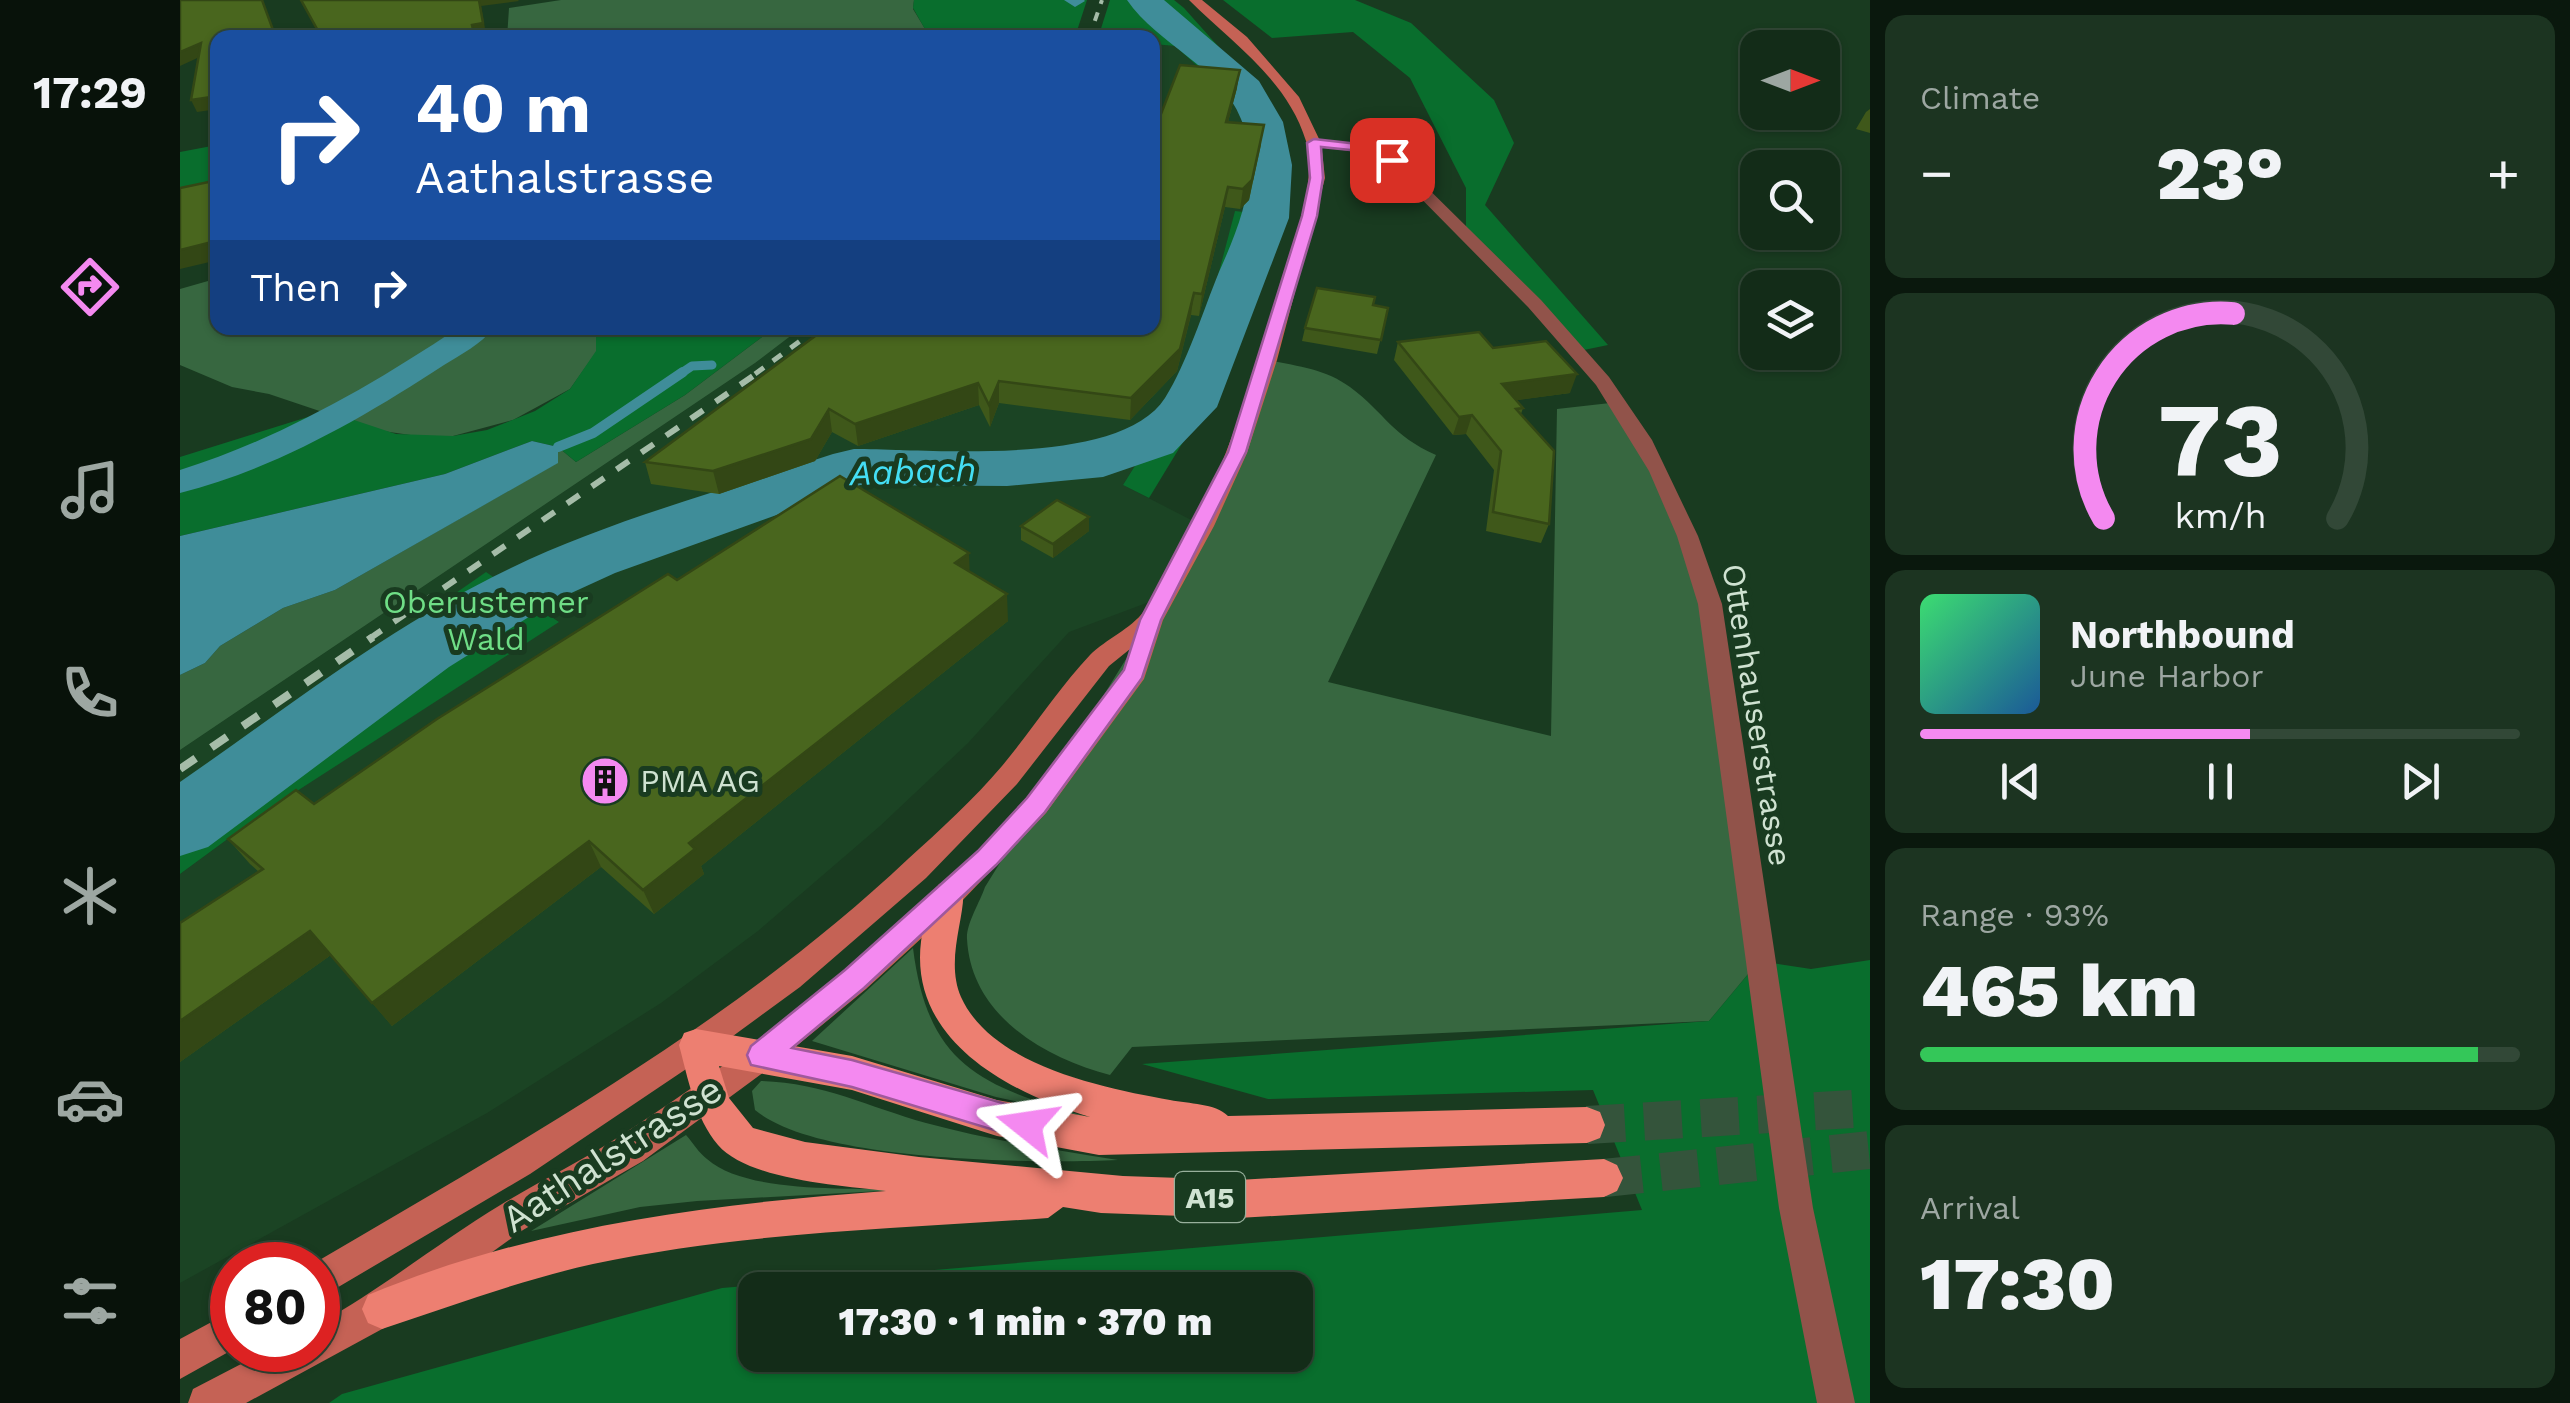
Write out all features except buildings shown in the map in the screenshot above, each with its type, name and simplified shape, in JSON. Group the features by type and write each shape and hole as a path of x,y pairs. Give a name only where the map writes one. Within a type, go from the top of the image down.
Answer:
{"highway":[{"path":"950,894 939,940 938,973 955,1020 984,1052 1047,1084 1132,1109 1218,1125 1295,1132"},
{"path":"696,1045 852,1074 1054,1131 1144,1139 1587,1125"},
{"name":"A15","path":"696,1045 710,1092 730,1131 745,1146 760,1152 876,1169 1119,1193 1238,1199 1604,1178"},
{"name":"A15","path":"382,1310 542,1257 622,1239 736,1224 1119,1193"}],"main road":[{"name":"Aathalstrasse","path":"340,1332 382,1310 511,1218 631,1149 762,1055 950,894 1036,805 1134,673 1151,620 1237,452 1310,216 1316,178 1314,143 1286,90 1244,40 1194,0"},
{"name":"Aathalstrasse","path":"340,1268 518,1162 696,1045 789,977 916,870 1008,777 1100,660 1151,620"},
{"path":"180,1360 210,1343"},
{"path":"207,1403 265,1372"}],"street":[{"name":"Ottenhauserstrasse","path":"1314,143 1362,148 1392,160 1578,351 1644,442 1680,511 1710,604 1796,1208 1836,1403"}],"shaded area":[{"path":"561,0 914,0 913,9 926,30 508,30 509,8"},
{"path":"1160,45 1175,46 1213,80 1244,88 1265,150 1252,213 1235,212 1192,374 1123,485 1203,526 1165,596 1069,632 968,743 880,826 758,931 661,1003 487,1113 254,1242 210,1242 210,1266 180,1283 180,874 263,813 558,621 486,573 180,785 180,750 792,335 1160,335"},
{"path":"210,283 210,335 596,335 597,351 570,389 513,420 453,436 424,437 376,430 269,394 232,387 180,365 180,289"},
{"path":"765,335 792,335 180,750 180,675 205,663 220,646 283,608 335,590 557,463 558,447 576,462 685,395"},
{"path":"1268,360 1311,369 1341,381 1409,440 1436,455 1328,682 1551,736 1557,409 1619,402 1697,558 1759,961 1709,1021 1132,1047 1110,1075 1037,1045 997,1011 982,990 972,966 967,933 985,887 1165,596"},
{"path":"913,948 932,1021 948,1047 968,1067 1021,1095 1092,1118 996,1097 812,1041"},
{"path":"761,1081 826,1091 974,1135 1118,1160 983,1160 875,1150 826,1140 785,1127 755,1110 752,1091"},
{"path":"686,1135 707,1159 747,1178 799,1186 899,1190 640,1207 531,1231"}],"green space":[{"path":"914,0 1087,0 1077,30 925,30 913,8"},
{"path":"1110,0 1174,0 1267,101 1284,142 1280,222 1200,414 1149,498 1123,485 1192,374 1235,211 1252,213 1265,150 1244,88 1213,80 1175,46 1160,45 1160,30 1101,30"},
{"path":"1223,0 1355,0 1411,23 1494,100 1514,143 1485,205 1608,345 1579,351 1466,238 1466,188 1410,78 1353,32 1272,38"},
{"path":"210,146 210,184 180,190 180,152"},
{"path":"596,335 765,335 685,395 576,462 558,447 532,441 445,474 180,536 180,457 327,411 396,434 453,436 487,430 535,411 570,389 596,351"},
{"name":"Oberustemer Wald","path":"486,572 559,622 263,813 180,874 180,785"},
{"path":"1870,960 1870,1403 329,1403 342,1394 738,1287 738,1372 1313,1372 1313,1272 911,1272 1642,1210 1593,1090 1268,1099 1142,1064 1709,1021 1759,961 1811,969"}],"water":[{"path":"532,441 558,447 558,463 335,590 283,608 220,646 205,663 180,675 180,536 445,474"}],"waterway":[{"name":"Aabach","path":"180,824 424,649 533,584 592,558 854,467 1007,468 1103,459 1152,441 1189,407 1266,218 1271,165 1263,122 1245,89 1144,0"},
{"path":"180,482 298,436 407,375 467,335"},
{"path":"683,372 692,366 712,365"},
{"path":"558,447 593,433 683,372"},
{"path":"898,466 899,455"}],"tunnel":[{"path":"1587,1125 1870,1108"},
{"path":"1604,1178 1870,1150"}],"railway":[{"path":"1092,30 1102,0"},
{"path":"755,374 808,335"},
{"path":"369,639 759,372"},
{"path":"180,769 373,637"}],"place":[{"name":"PMA AG","path":"605,781"}],"route":[{"path":"1027,1125 852,1074 762,1055 855,979 987,858 1036,805 1134,673 1151,620 1237,452 1310,216 1317,160 1314,143 1362,148 1392,160"}]}
